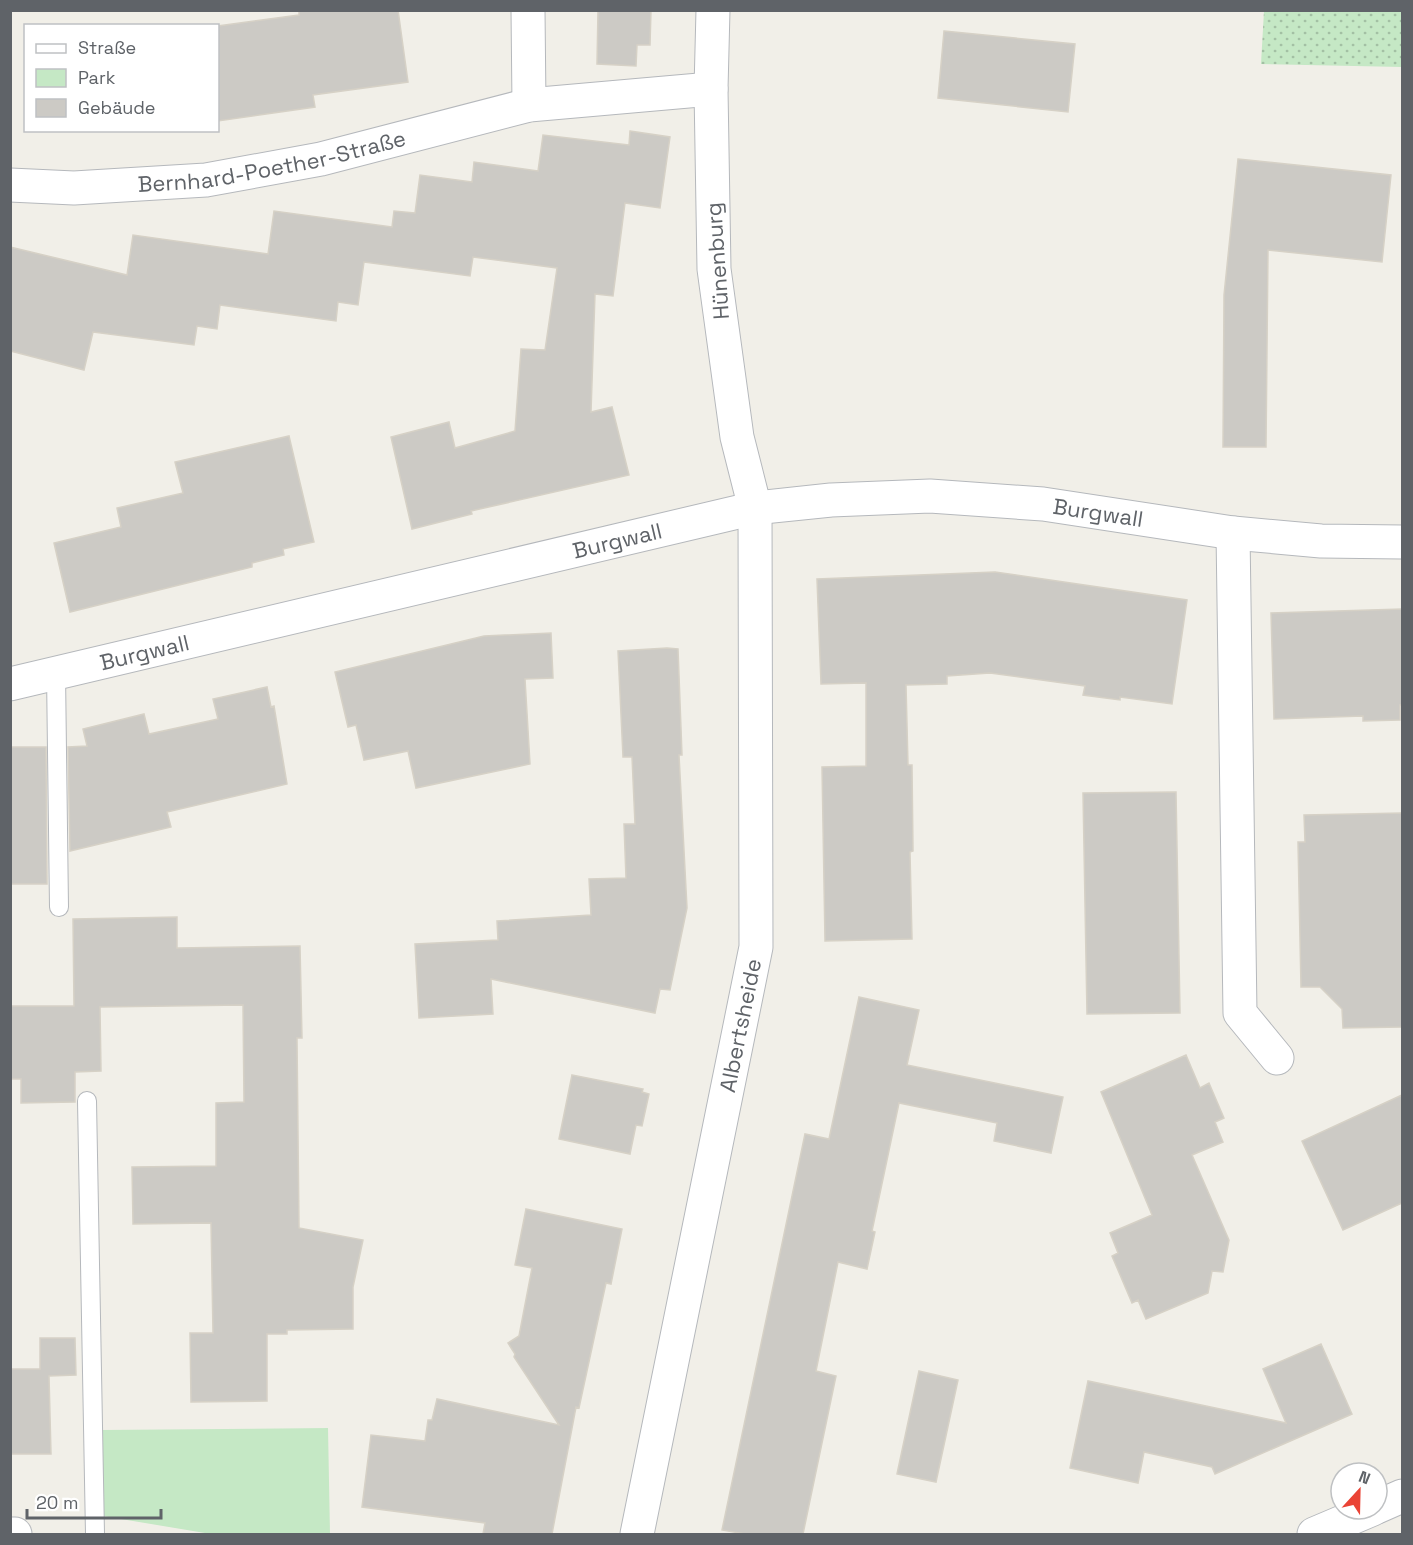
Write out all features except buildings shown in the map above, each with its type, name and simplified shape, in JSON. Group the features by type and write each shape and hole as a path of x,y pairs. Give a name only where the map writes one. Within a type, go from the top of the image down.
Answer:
{"street":[{"path":"528,10 530,105"},
{"name":"Hünenburg","path":"713,10 711,89 714,269 737,437 755,508"},
{"name":"Bernhard-Poether-Straße","path":"10,185 74,188 206,180 321,159 530,105 711,89"},
{"name":"Burgwall","path":"10,684 755,508 831,500 930,496 1044,504 1233,533 1321,541 1402,542"},
{"name":"Albertsheide","path":"637,1534 756,947 755,508"},
{"path":"1233,533 1240,1013 1277,1058"},
{"path":"1314,1534 1344,1521"},
{"path":"10,1534 15,1534"}],"lane":[{"path":"56,673 59,907"},
{"path":"87,1101 95,1534"}],"green space":[{"path":"1264,11 1402,11 1402,67 1261,64"},
{"path":"328,1428 330,1534 211,1534 103,1516 102,1430"}]}
